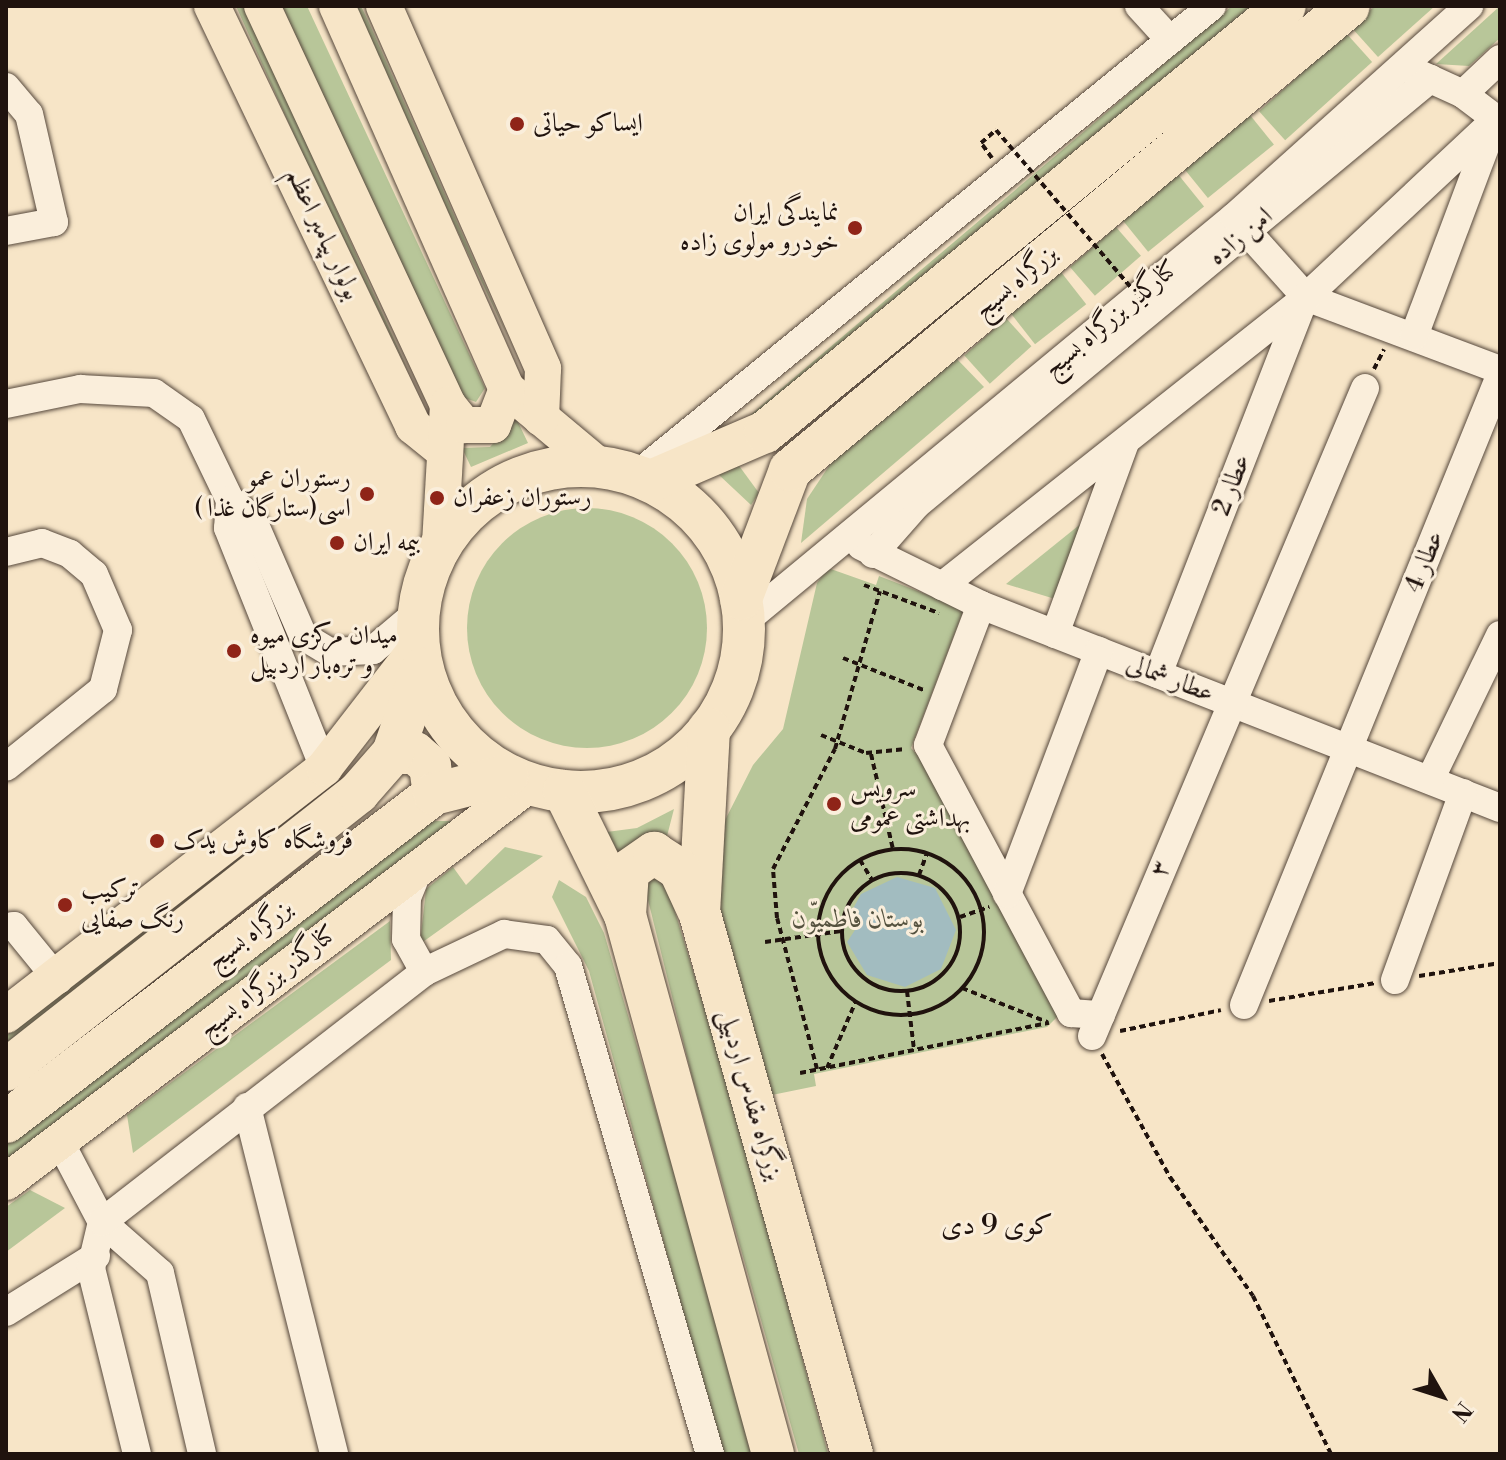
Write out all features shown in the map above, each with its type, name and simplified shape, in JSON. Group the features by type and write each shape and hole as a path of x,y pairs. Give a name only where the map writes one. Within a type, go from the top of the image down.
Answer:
{"highway":[{"name":"بزرگراه بسیج","path":"629,474 765,432 1285,6"},
{"name":"بزرگراه بسیج","path":"742,611 790,470 1349,6"},
{"path":"765,432 755,450 758,463 790,470"},
{"path":"440,545 470,509 508,482 553,468 629,474 710,529 742,611 741,661 709,729"},
{"name":"بزرگراه بسیج","path":"6,1070 358,793 393,753 440,545"},
{"path":"420,643 453,731 534,784 625,915"},
{"name":"بزرگراه بسیج","path":"6,1122 434,794 534,784 644,779 709,729"},
{"name":"بزرگراه مقدس اردبیلی","path":"709,729 699,911 852,1454"},
{"path":"393,753 415,753 430,766 434,794"},
{"path":"699,911 679,869 654,853 628,871 625,915 773,1454"}],"main road":[{"name":"بولوار پیامبر اعظم","path":"212,6 413,426 445,452"},
{"name":"بولوار پیامبر اعظم","path":"262,6 448,405 440,545"},
{"path":"337,6 507,389 541,418 629,474"},
{"path":"384,6 543,369 541,418"},
{"path":"448,405 464,425 493,425 507,389"},
{"path":"6,1015 58,980 324,768 420,643"},
{"name":"کنارگذر بزرگراه بسیج","path":"6,1182 420,865 534,784"}],"street":[{"path":"1139,6 1170,40"},
{"name":"کنارگذر بزرگراه بسیج","path":"742,611 846,537 1241,225 1417,73 1469,6"},
{"path":"629,474 1206,8"},
{"path":"1463,94 1500,59"},
{"path":"1417,73 1463,94 1498,121"},
{"path":"6,87 29,114 54,222 6,231"},
{"path":"942,586 1306,297 1498,121"},
{"path":"1404,332 1498,121"},
{"path":"1241,225 1306,297 1404,332 1500,373"},
{"name":"امن زاده","path":"873,554 916,505 1241,225"},
{"name":"عطار 2","path":"1158,674 1306,297"},
{"name":"عطار 4","path":"1244,1005 1500,373"},
{"name":"۳","path":"1097,1026 1230,702 1365,388"},
{"path":"6,404 80,389 154,393 191,419 230,500 252,518 303,636 317,646 348,655 420,643"},
{"path":"1055,634 1126,441"},
{"path":"230,500 228,528 324,768"},
{"name":"عطار شمالی","path":"846,537 873,554 981,605 1500,808"},
{"path":"6,552 42,543 70,554 94,574 118,630 103,689 6,767"},
{"path":"981,605 916,747 1007,894 1071,1013 1097,1026"},
{"path":"1430,780 1500,635"},
{"path":"1007,894 1099,651"},
{"path":"1395,980 1463,793"},
{"path":"420,865 407,898 406,939 424,972"},
{"path":"6,927 14,926 58,980"},
{"path":"137,1454 91,1268 102,1222 424,972 504,934 547,940 568,966 710,1454"},
{"path":"247,1107 334,1454"},
{"path":"60,1142 102,1222 160,1273 202,1454"},
{"path":"6,1312 96,1256"}],"path":[{"path":"981,143 996,130 1147,306"},
{"path":"1365,388 1404,332"},
{"path":"864,585 943,615"},
{"path":"817,1070 782,937 776,858 836,744 880,591"},
{"path":"843,658 928,692"},
{"path":"923,706 934,678"},
{"path":"821,735 836,744 871,753 916,747"},
{"path":"871,753 893,849"},
{"path":"893,849 927,853 963,876 981,911 982,948 962,988 909,1014 856,1001 830,975 818,934 831,887 860,860 893,849"},
{"path":"919,875 927,853"},
{"path":"860,860 872,880"},
{"path":"919,875 945,892 959,917 951,963 927,985 907,991 865,979 850,963 841,931 851,900 872,880 919,875"},
{"path":"959,917 981,911 1007,894"},
{"path":"765,942 782,937 841,931"},
{"path":"1331,1454 1253,1296 1170,1177 1097,1026 1500,963"},
{"path":"962,988 1049,1023"},
{"path":"907,991 914,1050"},
{"path":"827,1068 856,1001"},
{"path":"800,1073 1049,1023 1056,1012"}],"green space":[{"path":"236,6 245,6 410,375 307,164"},
{"path":"282,6 307,6 485,388 476,402 462,397"},
{"path":"350,6 361,6 507,335"},
{"path":"1232,6 1261,6 800,399 716,444"},
{"path":"1375,6 1435,6 1378,57 1351,27"},
{"path":"1500,6 1500,38 1469,66 1436,64"},
{"path":"1346,33 1372,62 1285,140 1259,111"},
{"path":"1250,115 1274,145 1208,198 1184,168"},
{"path":"1177,173 1204,206 1148,252 1121,218"},
{"path":"1116,227 1141,256 1095,296 1070,267"},
{"path":"1061,272 1086,304 1035,344 1010,312"},
{"path":"1006,318 1031,346 990,384 964,355"},
{"path":"956,358 984,387 801,543 807,499 837,454"},
{"path":"516,418 528,443 471,467 462,448 490,447"},
{"path":"737,463 759,493 751,505 718,474"},
{"path":"587,508 633,517 654,528 672,543 687,561 698,582 707,628 698,674 687,695 672,713 654,728 633,739 587,748 541,739 520,728 502,713 487,695 476,674 467,628 476,582 487,561 502,543 520,528 541,517"},
{"path":"1088,518 1055,599 1006,584"},
{"name":"بوستان فاطمیّون","path":"828,568 876,585 879,576 964,609 911,748 931,770 1059,1015 1047,1027 814,1074 816,1086 767,1096 712,900 719,832 753,765 783,729 817,583"},
{"path":"309,802 318,812 6,1050 6,1036"},
{"path":"674,809 666,840 619,857 599,833 637,828"},
{"path":"431,821 454,821 6,1173 6,1144"},
{"path":"505,847 543,856 420,944 426,889 453,867 466,885"},
{"path":"653,867 669,892 735,1109 828,1454 799,1454 692,1077 647,896 644,875"},
{"path":"559,880 586,897 604,933 756,1454 722,1454 589,971 552,897"},
{"path":"390,921 391,960 133,1153 127,1115"},
{"path":"30,1190 65,1208 6,1252 6,1207"}],"water":[{"path":"897,877 935,888 956,930 941,969 905,987 867,975 847,942 855,930 848,918 861,894"}],"place":[{"name":"ایساکو حیاتی","path":"517,124"},
{"name":"نمایندگی ایران خودرو مولوی زاده","path":"855,228"},
{"name":"رستوران عمو اسی(ستارگان غذا )","path":"367,494"},
{"name":"رستوران زعفران","path":"437,498"},
{"name":"بیمه ایران","path":"337,543"},
{"name":"میدان مرکزی میوه و تره‌بار اردبیل","path":"234,651"},
{"name":"سرویس بهداشتی عمومی","path":"834,804"},
{"name":"فروشگاه کاوش یدک","path":"157,841"},
{"name":"ترکیب رنگ صفایی","path":"65,905"}],"district":[{"name":"کوی 9 دی","path":"997,1226"}]}
